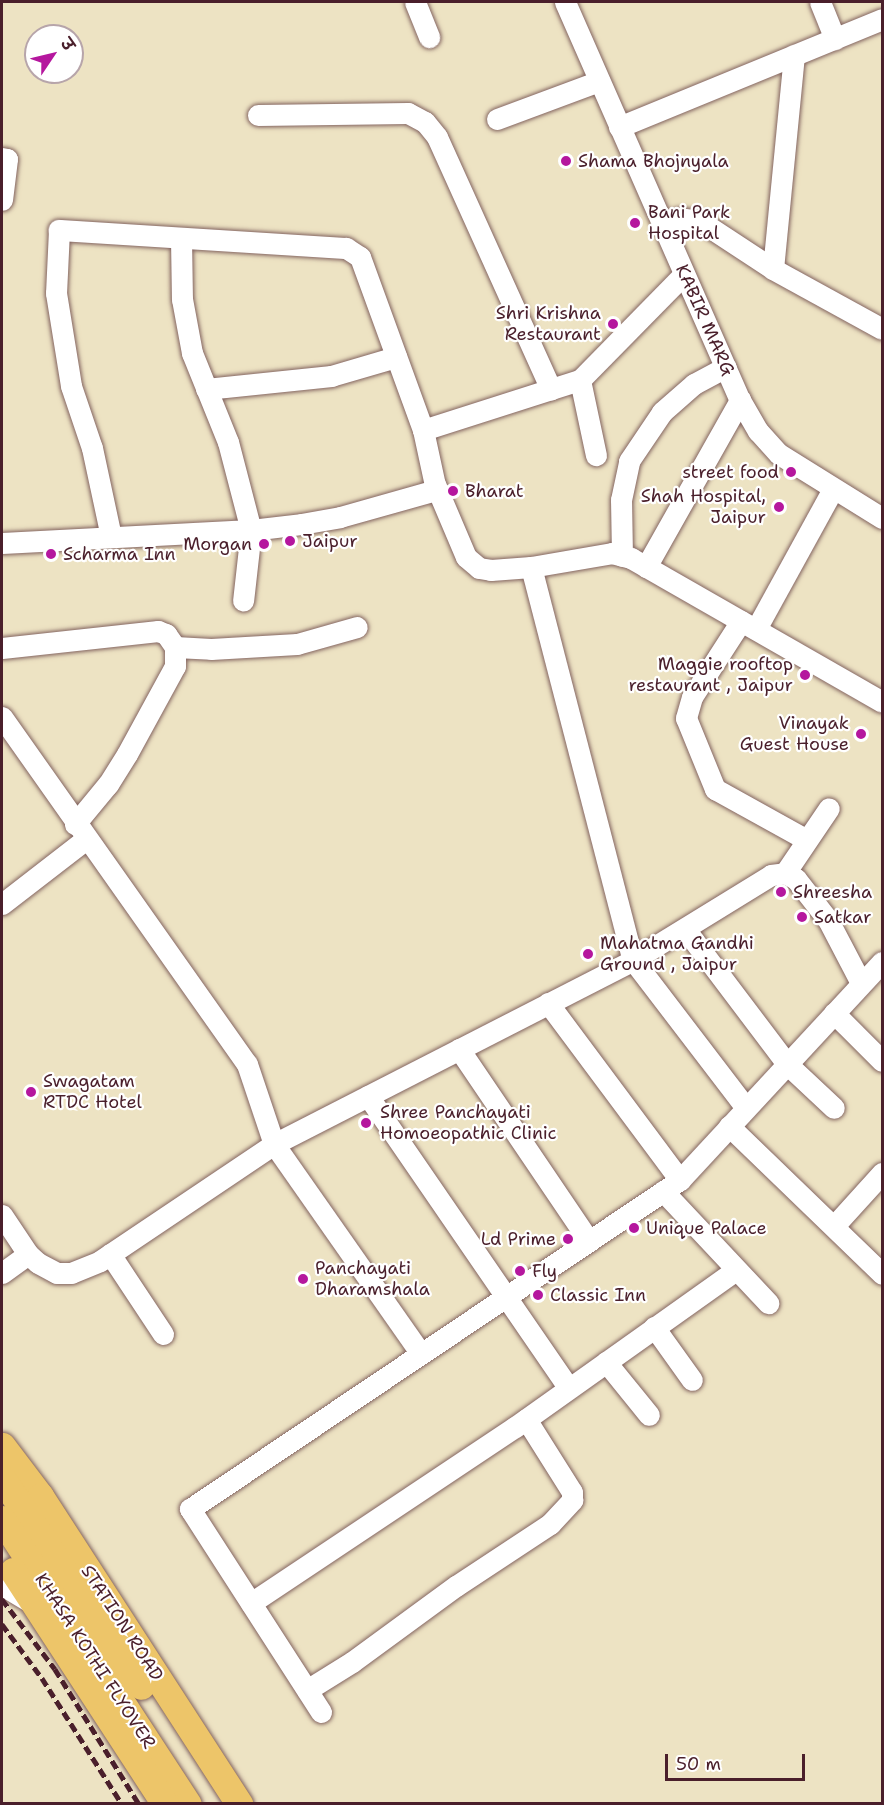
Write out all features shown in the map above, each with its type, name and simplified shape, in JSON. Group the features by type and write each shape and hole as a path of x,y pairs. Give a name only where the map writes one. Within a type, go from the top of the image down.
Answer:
{"main road":[{"name":"STATION ROAD","path":"2,1446 40,1496 238,1803"},
{"name":"KHASA KOTHI FLYOVER","path":"2,1478 218,1803"},
{"name":"KHASA KOTHI FLYOVER","path":"2,1519 188,1803"},
{"path":"2,1553 165,1803"}],"street":[{"path":"415,2 429,37"},
{"name":"KABIR MARG","path":"567,2 599,81 740,400 758,431 779,454 882,518"},
{"path":"820,2 835,39"},
{"path":"619,127 882,19"},
{"path":"773,269 794,56"},
{"path":"497,119 599,81"},
{"path":"258,115 408,112 424,122 437,137 551,390"},
{"path":"2,158 7,159 2,200"},
{"path":"662,223 680,218 700,221 773,269 882,329"},
{"path":"2,543 251,530 340,517 436,490 423,430 360,257 345,248 59,230 56,293 71,386 92,448 111,537"},
{"path":"181,238 182,299 192,353 228,441 251,530 243,601"},
{"path":"423,430 580,380 684,274"},
{"path":"206,389 331,376 396,357"},
{"path":"622,556 621,500 628,461 662,412 694,384 726,367"},
{"path":"580,380 596,455"},
{"path":"646,567 740,400"},
{"path":"435,484 466,557 479,568 491,570 531,567 612,553 622,556 646,567 882,702"},
{"path":"807,840 715,789 686,718 692,697 748,625 833,489"},
{"path":"531,567 633,960 746,1108"},
{"path":"175,647 212,649 297,644 357,627"},
{"path":"2,648 158,631 166,634 175,647 174,666 127,754 80,831 2,904"},
{"path":"2,717 80,831 247,1064 274,1144 421,1354"},
{"path":"785,873 829,808"},
{"path":"2,1215 28,1254 38,1263 57,1273 71,1272 110,1254 274,1144 633,960 771,875 785,873 796,879 828,920 861,983"},
{"path":"685,929 787,1064 834,1108"},
{"path":"321,1712 190,1509 672,1185 882,962"},
{"path":"548,1003 672,1185 736,1270 768,1303"},
{"path":"834,1013 882,1061"},
{"path":"459,1049 589,1241"},
{"path":"368,1096 569,1388"},
{"path":"729,1126 882,1274"},
{"path":"834,1226 882,1173"},
{"path":"2,1273 28,1254"},
{"path":"110,1254 163,1334"},
{"path":"251,1603 526,1419 736,1270"},
{"path":"654,1327 692,1380"},
{"path":"606,1362 649,1414"},
{"path":"307,1690 352,1662 456,1586 550,1524 572,1500 572,1492 526,1419"},
{"path":"2,1585 36,1605"}],"railway":[{"path":"2,1599 55,1669 139,1804"},
{"path":"2,1624 42,1678 122,1804"}],"place":[{"name":"Shama Bhojnyala","path":"566,161"},
{"name":"Bani Park Hospital","path":"635,223"},
{"name":"Shri Krishna Restaurant","path":"613,324"},
{"name":"street food","path":"791,472"},
{"name":"Bharat","path":"453,491"},
{"name":"Shah Hospital, Jaipur","path":"779,507"},
{"name":"Jaipur","path":"290,541"},
{"name":"Morgan","path":"264,544"},
{"name":"Scharma Inn","path":"51,554"},
{"name":"Maggie rooftop restaurant , Jaipur","path":"805,675"},
{"name":"Vinayak Guest House","path":"861,734"},
{"name":"Shreesha","path":"781,892"},
{"name":"Satkar","path":"802,917"},
{"name":"Mahatma Gandhi Ground , Jaipur","path":"588,954"},
{"name":"Swagatam RTDC Hotel","path":"31,1092"},
{"name":"Shree Panchayati Homoeopathic Clinic","path":"366,1123"},
{"name":"Unique Palace","path":"634,1228"},
{"name":"Ld Prime","path":"568,1239"},
{"name":"Fly","path":"520,1271"},
{"name":"Panchayati Dharamshala","path":"303,1279"},
{"name":"Classic Inn","path":"538,1295"}]}
